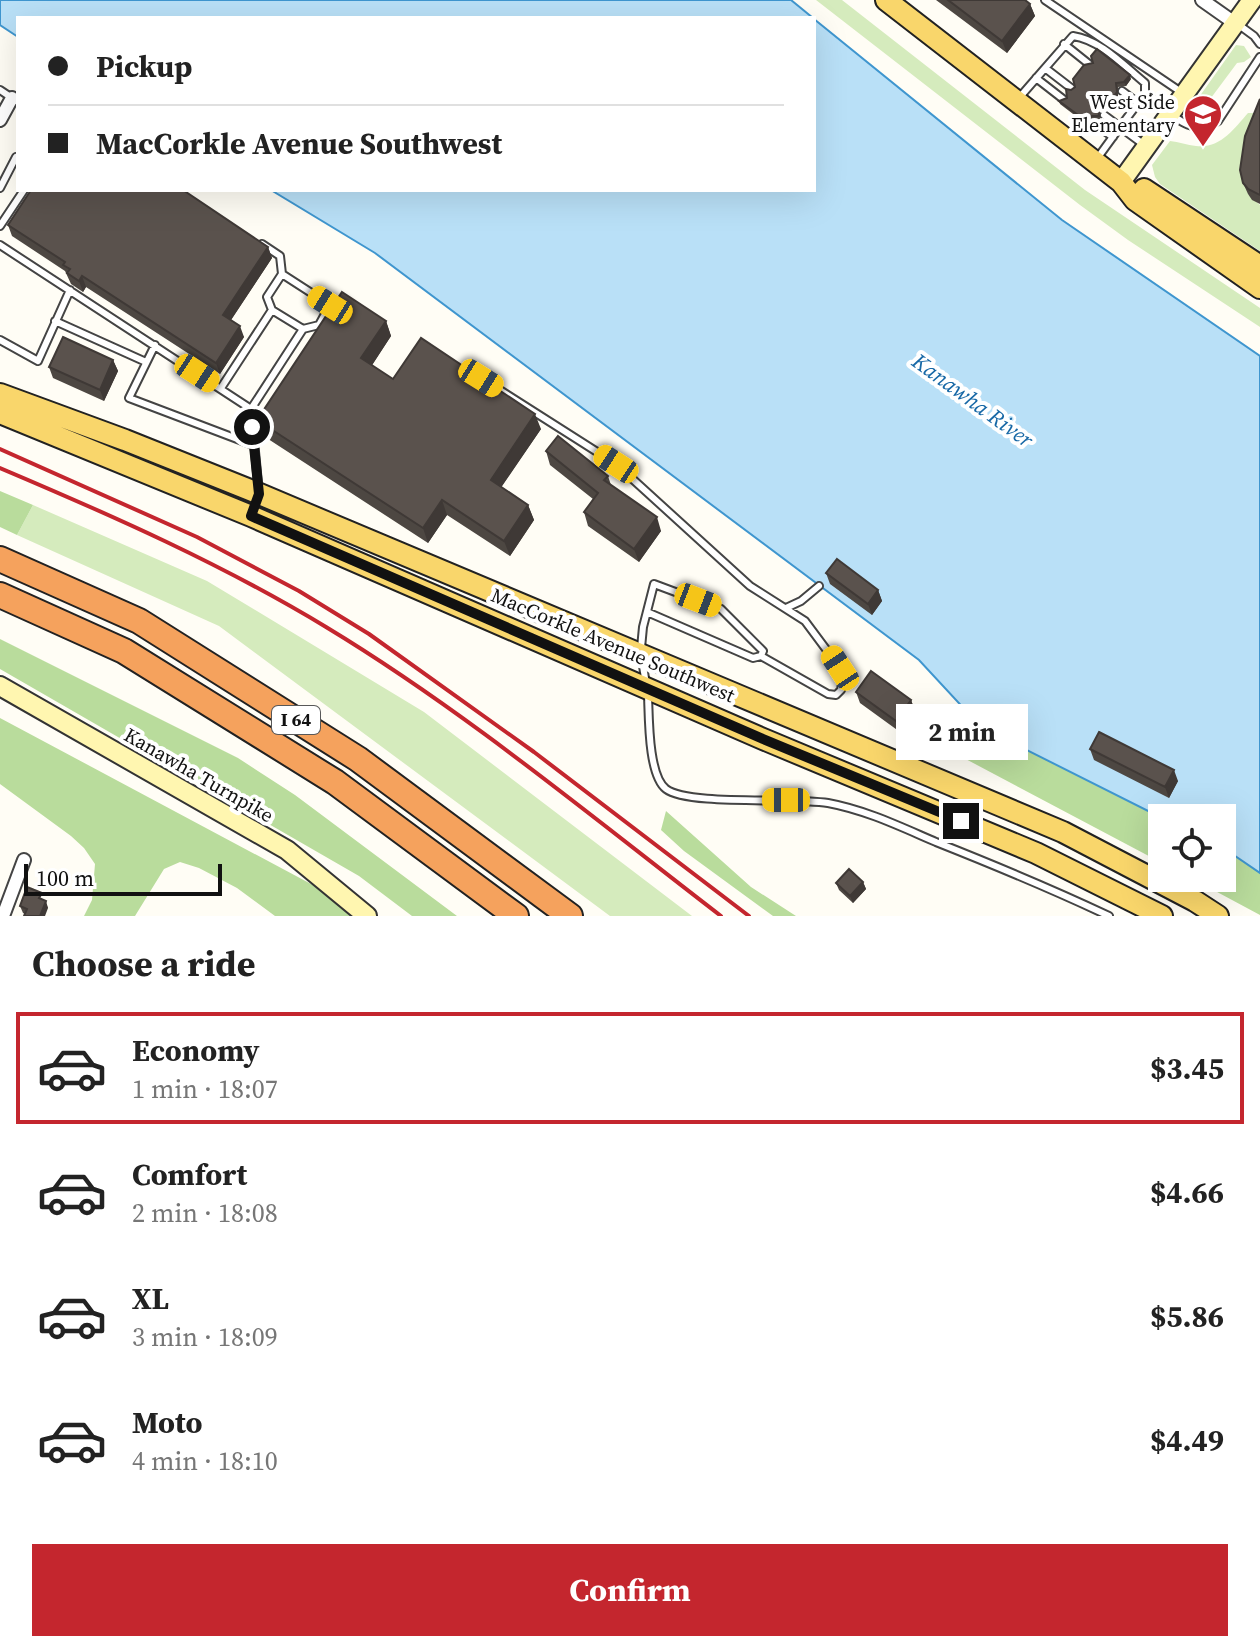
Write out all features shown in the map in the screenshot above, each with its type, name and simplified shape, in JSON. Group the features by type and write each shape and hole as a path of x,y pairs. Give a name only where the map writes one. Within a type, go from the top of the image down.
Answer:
{"highway":[{"name":"I 64","path":"0,559 139,621 358,759 570,916"},
{"name":"I 64","path":"0,595 124,651 335,782 516,916"}],"main road":[{"path":"1121,182 1252,0"},
{"path":"887,1 1121,182 1135,200 1260,288"},
{"path":"1121,182 1137,185 1260,266"},
{"path":"0,387 37,408"},
{"name":"MacCorkle Avenue Southwest","path":"0,394 259,494 1063,832 1218,916"},
{"name":"MacCorkle Avenue Southwest","path":"0,413 251,516 1036,853 1162,916"},
{"name":"Kanawha Turnpike","path":"0,686 287,850 367,916"}],"street":[{"path":"1202,0 1236,24"},
{"path":"0,120 15,100"},
{"path":"3,916 24,860"}],"lane":[{"path":"1045,0 1185,95"},
{"path":"1236,24 1260,44"},
{"path":"1015,103 1073,36 1096,44 1145,83 1145,94 1094,163"},
{"path":"1064,44 1089,64"},
{"path":"1145,94 1190,127 1210,127 1218,121 1260,57"},
{"path":"1045,68 1071,88"},
{"path":"1036,78 1063,99"},
{"path":"0,90 15,100"},
{"path":"1122,91 1138,103"},
{"path":"1104,115 1147,147"},
{"path":"1096,125 1113,137"},
{"path":"0,188 16,159"},
{"path":"1,223 23,192"},
{"path":"256,240 280,256 282,274 267,297 272,310 303,329"},
{"path":"0,245 251,409"},
{"path":"251,516 259,494 251,409 303,329 319,325 330,305 282,274"},
{"path":"0,340 38,361 70,290"},
{"path":"221,388 272,310"},
{"path":"55,321 146,362"},
{"path":"155,345 129,398 253,445"},
{"path":"460,364 616,464 750,586 805,621 826,646 843,677 841,690 836,695 828,694 761,656 753,658 647,612"},
{"path":"761,656 763,651 759,645 721,609 654,584 641,639 653,759 658,778 666,789 714,800 810,800 864,812 1054,890 1109,916"},
{"path":"786,608 801,601 819,586"}],"green space":[{"path":"816,0 842,0 1085,190 1260,308 1260,327 1080,205"},
{"path":"1236,45 1244,46 1251,57 1237,63 1208,102 1215,110 1211,116 1203,117 1192,107"},
{"path":"1248,113 1256,113 1248,194 1260,205 1260,251 1160,184 1152,165 1170,141 1196,146 1212,144 1226,137"},
{"path":"0,491 33,505 17,535 0,527"},
{"path":"33,505 207,581 424,712 692,916 610,916 219,626 17,535"},
{"path":"0,639 238,758 295,795 457,916 412,916 359,876 0,669"},
{"path":"0,718 326,892 356,916 275,916 237,888 199,868 180,862 164,869 135,916 84,916 92,900 95,864 71,836 0,784"},
{"path":"981,727 1148,811 1148,856 960,756"},
{"path":"666,811 751,887 796,916 773,916 684,851 661,830"},
{"path":"1236,857 1260,873 1260,915 1217,892 1236,892"}],"water":[{"path":"0,0 791,0 811,16 16,16 16,36 0,25"},
{"name":"Kanawha River","path":"816,21 1062,220 1260,356 1260,873 1236,857 1236,804 1148,804 1148,811 981,727 919,660 375,253 274,192 816,192"}],"building":[{"path":"948,0 1025,0 1030,4 1002,41"},
{"path":"1097,49 1130,75 1124,82 1116,83 1117,92 1106,106 1098,107 1099,116 1091,116 1089,123 1059,101 1067,98 1066,89 1075,87 1073,79 1084,65 1093,63 1091,56"},
{"path":"1260,99 1260,195 1243,183 1240,170 1245,136"},
{"path":"30,192 186,192 268,247 223,315 240,326 216,363 82,276 79,281 67,273 70,269 63,265 65,262 8,225"},
{"path":"342,292 386,321 361,358 393,379 421,338 535,414 491,480 528,505 504,541 442,500 423,528 257,420"},
{"path":"63,337 113,360 100,390 49,367"},
{"path":"558,436 608,476 604,480 657,517 634,549 584,512 598,493 546,451"},
{"path":"837,559 878,590 868,604 826,573"},
{"path":"871,671 911,700 896,721 856,692"},
{"path":"1099,732 1174,770 1165,787 1090,749"},
{"path":"849,869 863,882 850,896 836,883"},
{"path":"27,887 42,893 39,898 46,901 40,916 24,916 27,909 20,906"}],"railway":[{"path":"0,449 197,537 299,591 369,634 534,752 749,916"},
{"path":"0,468 247,582 378,659 478,729 721,916"}],"place":[{"name":"West Side Elementary","path":"1203,148"}],"route":[{"path":"252,427 259,494 251,516 763,739 961,821"}]}
